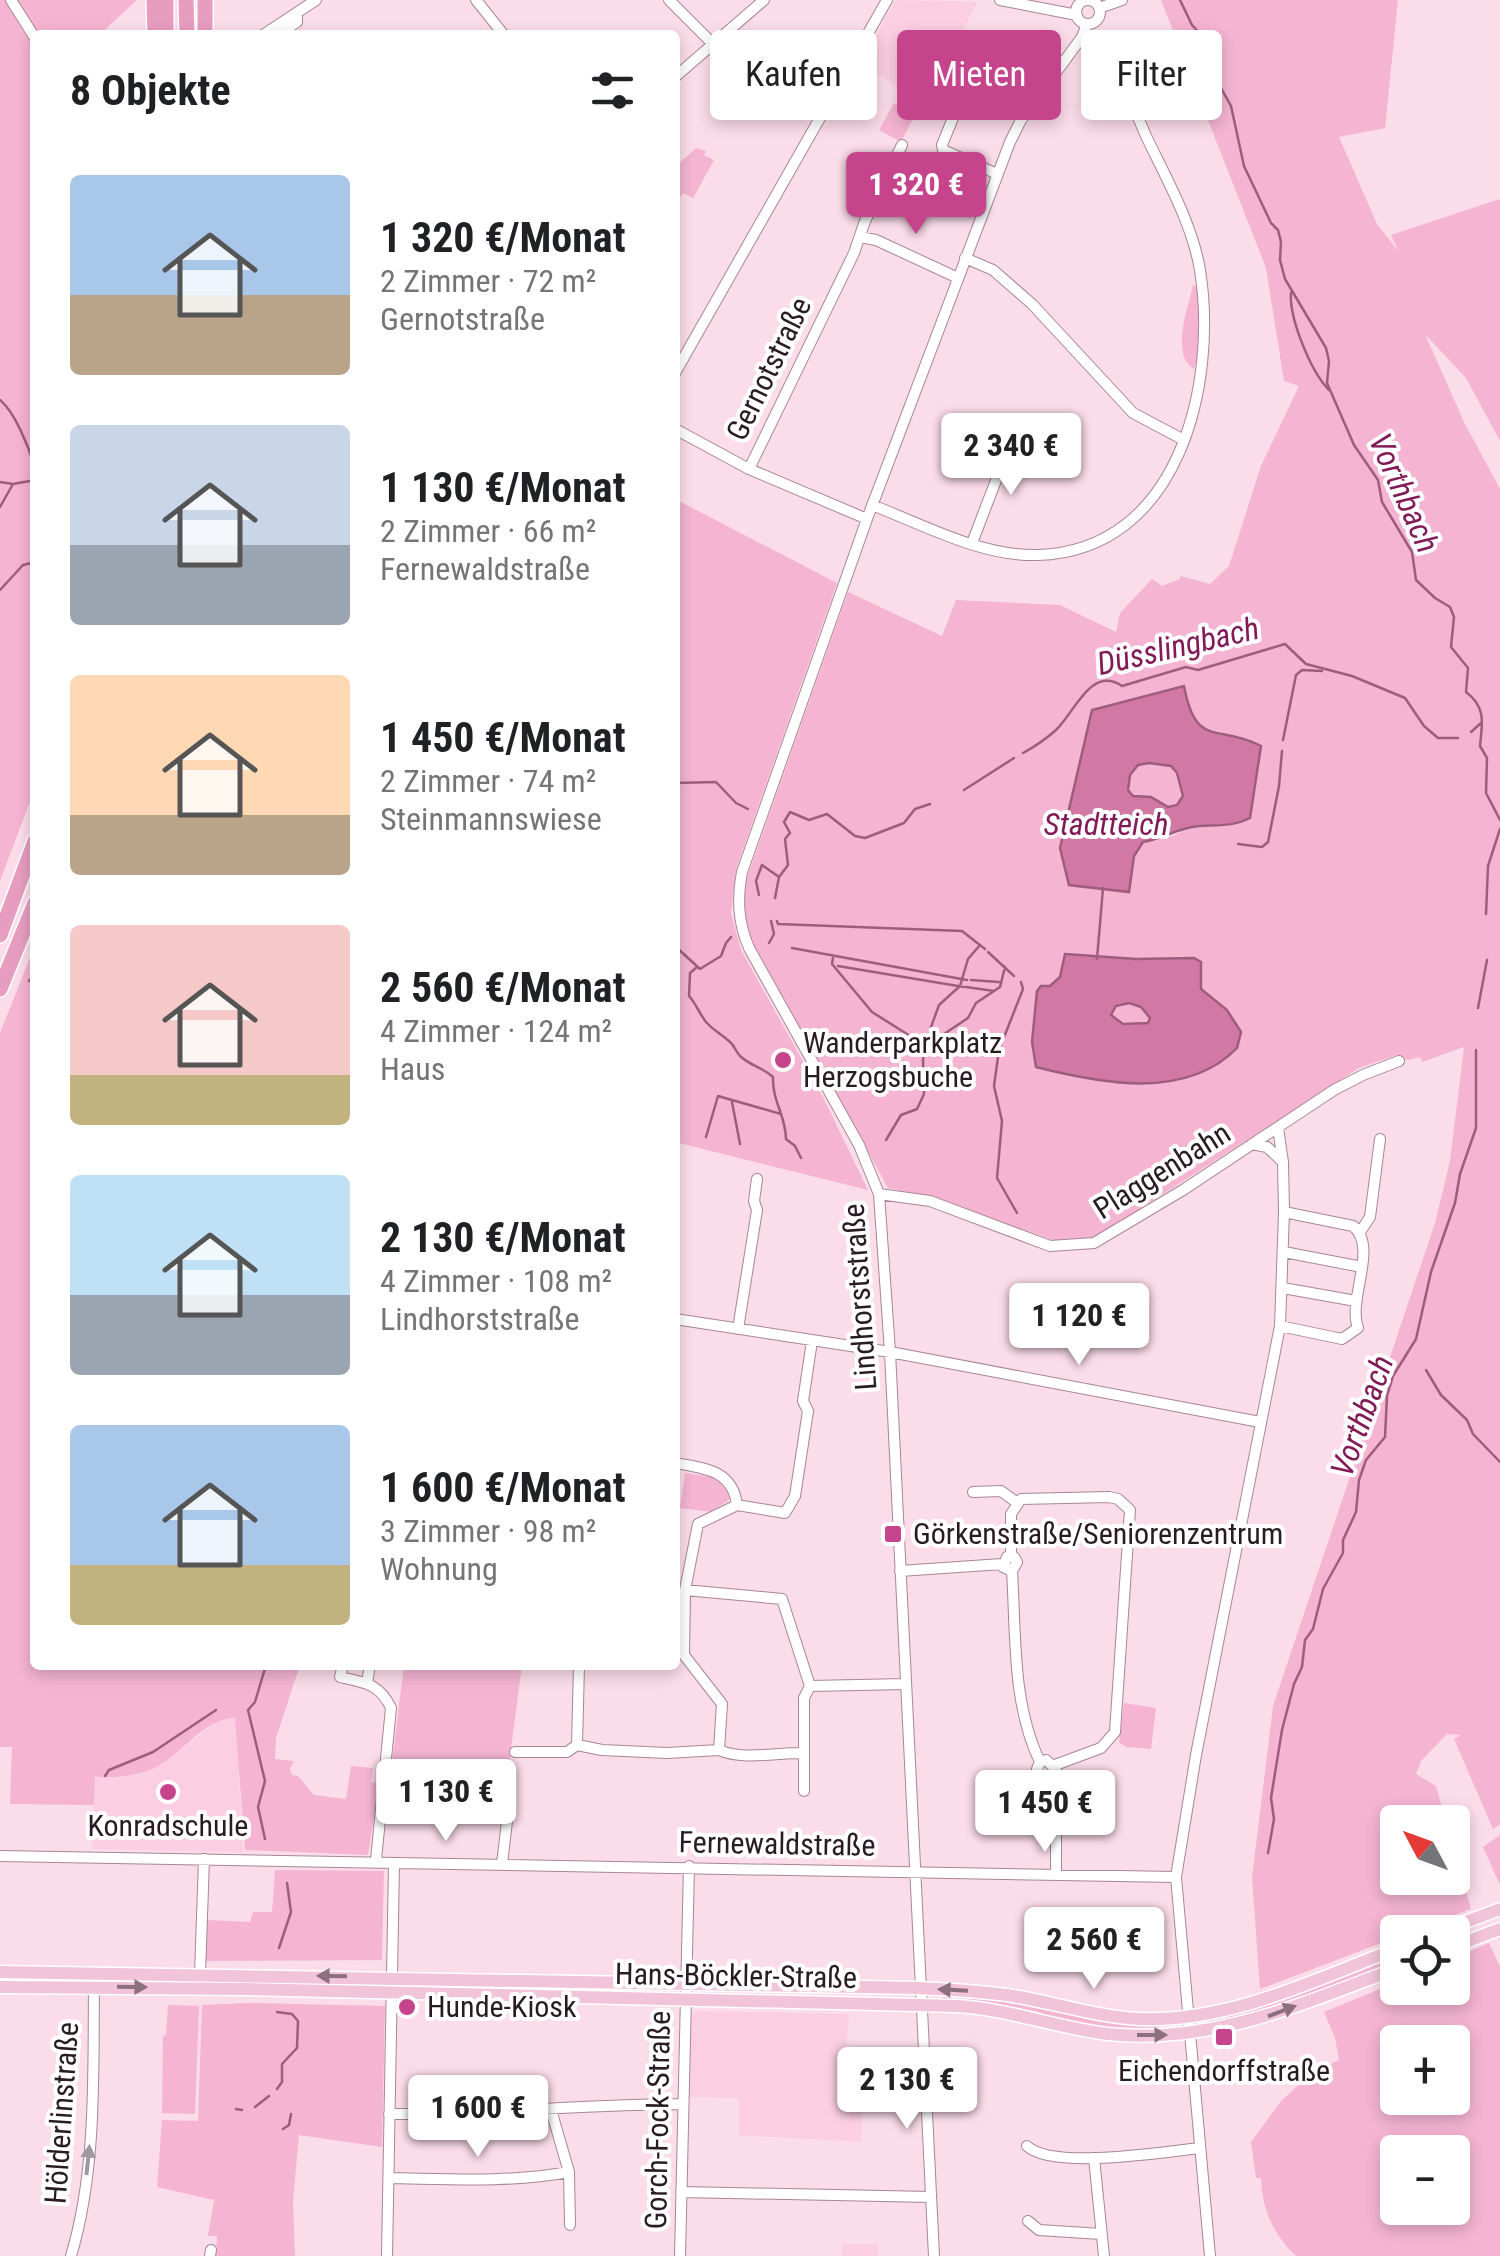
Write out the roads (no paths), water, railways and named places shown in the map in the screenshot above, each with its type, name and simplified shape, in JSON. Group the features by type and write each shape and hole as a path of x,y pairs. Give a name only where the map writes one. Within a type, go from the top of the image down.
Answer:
{"highway":[{"path":"154,0 155,30"},
{"path":"166,0 166,30"},
{"path":"186,0 187,30"},
{"path":"205,0 205,30"},
{"path":"0,935 30,854"},
{"path":"0,989 30,915"}],"main road":[{"path":"1470,1921 1496,1911"},
{"path":"1470,1940 1498,1930"},
{"name":"Hans-Böckler-Straße","path":"0,1972 94,1979 393,1985 919,1988 986,1992 1139,2019 1187,2017 1273,1996 1380,1955"},
{"name":"Hans-Böckler-Straße","path":"0,1987 200,1974 685,2000 975,2007 1115,2034 1188,2035 1258,2020 1380,1975"}],"street":[{"path":"11,0 30,30"},
{"path":"272,30 316,0"},
{"path":"476,0 500,30"},
{"path":"669,0 710,41"},
{"path":"729,30 764,0"},
{"path":"680,364 888,0"},
{"path":"1000,0 1078,4 1122,0"},
{"path":"1078,4 1087,24"},
{"name":"Lindhorststraße","path":"1085,30 1087,24 1097,20 1096,4"},
{"path":"285,30 297,22 297,13"},
{"name":"Lindhorststraße","path":"1061,66 1081,38"},
{"path":"680,73 710,47"},
{"path":"951,120 943,150 997,174"},
{"name":"Lindhorststraße","path":"934,2256 880,1194 859,1145 749,948 738,913 742,872 872,505 997,174 1022,120"},
{"path":"872,505 972,543 1017,555 1064,553 1095,546 1142,511 1156,494 1184,440 1202,379 1206,342 1200,266 1192,237 1139,120"},
{"name":"Gernotstraße","path":"748,468 902,145"},
{"path":"860,237 876,240 958,278"},
{"path":"965,258 993,270 1032,304 1132,413 1184,440"},
{"path":"680,432 748,468 867,519"},
{"path":"972,543 1010,444 1024,434"},
{"name":"Plaggenbahn","path":"880,1194 930,1200 1050,1246 1079,1246 1108,1238 1363,1074 1400,1061"},
{"path":"1210,2256 1176,1877 1280,1326 1284,1212 1278,1128"},
{"path":"1360,1232 1370,1217 1380,1139"},
{"path":"1252,1144 1267,1147 1283,1162"},
{"path":"738,1329 757,1210 757,1179"},
{"path":"1280,1326 1342,1338 1358,1328 1354,1316 1364,1244 1360,1232 1347,1224 1284,1212"},
{"path":"1284,1252 1362,1266"},
{"path":"1283,1288 1356,1301"},
{"path":"680,1320 890,1352 1260,1422"},
{"path":"680,1646 698,1524 737,1505 786,1512 795,1496 808,1411 803,1401 812,1340"},
{"path":"680,1464 713,1470 726,1478 736,1493 737,1505"},
{"path":"973,1492 1002,1491 1016,1502"},
{"path":"1048,1778 1038,1773 1040,1762 1022,1712 1008,1564 1011,1514 1016,1502 1026,1498 1109,1497 1125,1504 1131,1518 1115,1732 1100,1748 1054,1765"},
{"path":"900,1571 1008,1564"},
{"path":"686,1590 782,1599 810,1686 804,1698 804,1791"},
{"path":"680,1656 722,1704 720,1750"},
{"path":"342,1670 340,1677 367,1683 385,1695 390,1708 376,1860"},
{"path":"367,1683 369,1670"},
{"path":"577,1745 579,1670"},
{"path":"810,1686 906,1684"},
{"path":"515,1752 568,1752 577,1745 666,1753 804,1753"},
{"path":"1040,1762 1050,1760 1054,1765 1054,1775 1048,1778"},
{"path":"1048,1778 1056,1830 1056,1875"},
{"path":"502,1864 509,1804"},
{"name":"Fernewaldstraße","path":"0,1856 1176,1877"},
{"path":"200,1974 204,1859"},
{"path":"388,2256 394,1864"},
{"name":"Gorch-Fock-Straße","path":"680,2256 688,1866"},
{"path":"1496,1911 1498,1930"},
{"name":"Hölderlinstraße","path":"71,2256 85,2191 91,2133 94,1979"},
{"path":"389,2114 478,2115 625,2104 683,2104"},
{"path":"551,2110 569,2172 570,2224"},
{"path":"1027,2146 1040,2154 1094,2158 1200,2148"},
{"path":"1094,2158 1104,2256"},
{"path":"389,2178 489,2180 569,2172"},
{"path":"681,2192 931,2197"},
{"path":"1028,2222 1039,2230 1101,2234"}],"water":[{"name":"Stadtteich","path":"1184,686 1189,706 1202,727 1261,746 1250,818 1192,827 1143,842 1134,856 1129,892 1069,885 1060,848 1092,710","holes":["1138,765 1171,766 1183,796 1177,805 1168,807 1151,797 1133,796 1128,790 1130,775"]},
{"path":"1065,954 1194,958 1201,962 1201,989 1227,1010 1241,1032 1237,1048 1216,1065 1168,1082 1114,1082 1036,1067 1032,1042 1037,991 1060,977","holes":["1129,1003 1141,1007 1150,1018 1148,1023 1123,1024 1111,1015 1116,1006"]}],"waterway":[{"name":"Vorthbach","path":"1180,0 1192,25 1216,51 1216,79 1231,106 1244,166 1278,230 1285,279 1326,348 1327,383 1354,445 1378,480 1382,502 1412,552 1416,580 1450,607 1454,617 1451,647 1468,668 1466,692 1480,710 1480,746 1487,758 1486,793 1500,820"},
{"name":"Vorthbach","path":"1291,293 1302,344 1329,390"},
{"path":"0,400 16,421 30,454"},
{"path":"0,507 13,484 30,481"},
{"path":"0,482 13,484"},
{"path":"0,590 23,565 30,563"},
{"name":"Düsslingbach","path":"1023,753 1056,730 1084,693 1101,681 1122,686 1186,667 1198,670 1285,644 1306,664 1352,676 1405,698 1424,726 1438,738 1458,738"},
{"path":"1283,740 1296,675 1302,670 1322,671"},
{"name":"Düsslingbach","path":"1471,732 1481,723"},
{"path":"1238,844 1262,847 1268,842 1282,751"},
{"name":"Düsslingbach","path":"964,790 1014,758"},
{"path":"680,783 716,782 736,803 748,809"},
{"name":"Düsslingbach","path":"775,898 779,877 788,865 785,839 790,833 784,822 790,812 809,820 827,814 855,836 865,838 904,823 915,809 930,804"},
{"name":"Vorthbach","path":"1486,914 1488,866 1500,829"},
{"path":"759,895 756,881 762,865 779,877"},
{"path":"1097,959 1103,888"},
{"name":"Düsslingbach","path":"769,943 774,934 771,921"},
{"path":"777,921 962,931 985,949"},
{"name":"Düsslingbach","path":"680,951 700,969 721,956 731,937"},
{"path":"886,1140 901,1115 917,1109 924,1094 923,1059 939,1005 960,986 968,959 980,945"},
{"path":"792,948 967,980"},
{"path":"988,952 1014,976"},
{"path":"833,958 832,964 872,1012 926,1046"},
{"name":"Vorthbach","path":"1478,1008 1487,960"},
{"path":"838,966 964,987"},
{"path":"697,967 690,973 689,996 706,1022 740,1056 773,1077 786,1139 801,1158"},
{"path":"937,1056 938,1038 968,1018 976,1003 1000,987 1005,967"},
{"path":"971,980 999,982"},
{"path":"1017,1213 997,1178 1002,1121 994,1086 999,1050 1023,989 1021,982"},
{"path":"966,987 994,991"},
{"name":"Vorthbach","path":"1268,1853 1274,1819 1271,1798 1282,1730 1302,1667 1305,1640 1313,1629 1323,1589 1343,1553 1343,1540 1356,1512 1359,1480 1366,1460 1385,1437 1387,1396 1393,1376 1416,1339 1431,1272 1476,1128 1476,1050"},
{"path":"706,1137 718,1096 781,1114"},
{"path":"732,1102 740,1144"},
{"path":"1426,1370 1441,1395 1500,1462"},
{"name":"Düsslingbach","path":"265,1670 255,1702 248,1710 265,1781 258,1807 265,1839"},
{"path":"105,1776 109,1770 153,1752 216,1710"},
{"name":"Düsslingbach","path":"279,1948 291,1912 287,1883"},
{"name":"Düsslingbach","path":"277,2012 292,2014 298,2021 297,2048 282,2064 282,2082 277,2089"},
{"name":"Düsslingbach","path":"255,2107 269,2096"},
{"name":"Düsslingbach","path":"236,2109 242,2110"},
{"path":"283,2129 289,2125 291,2114"}],"place":[{"name":"Wanderparkplatz Herzogsbuche","path":"783,1060"},
{"name":"Görkenstraße/Seniorenzentrum","path":"893,1534"},
{"name":"Konradschule","path":"168,1792"},
{"name":"Hunde-Kiosk","path":"407,2007"},
{"name":"Eichendorffstraße","path":"1224,2037"}]}
